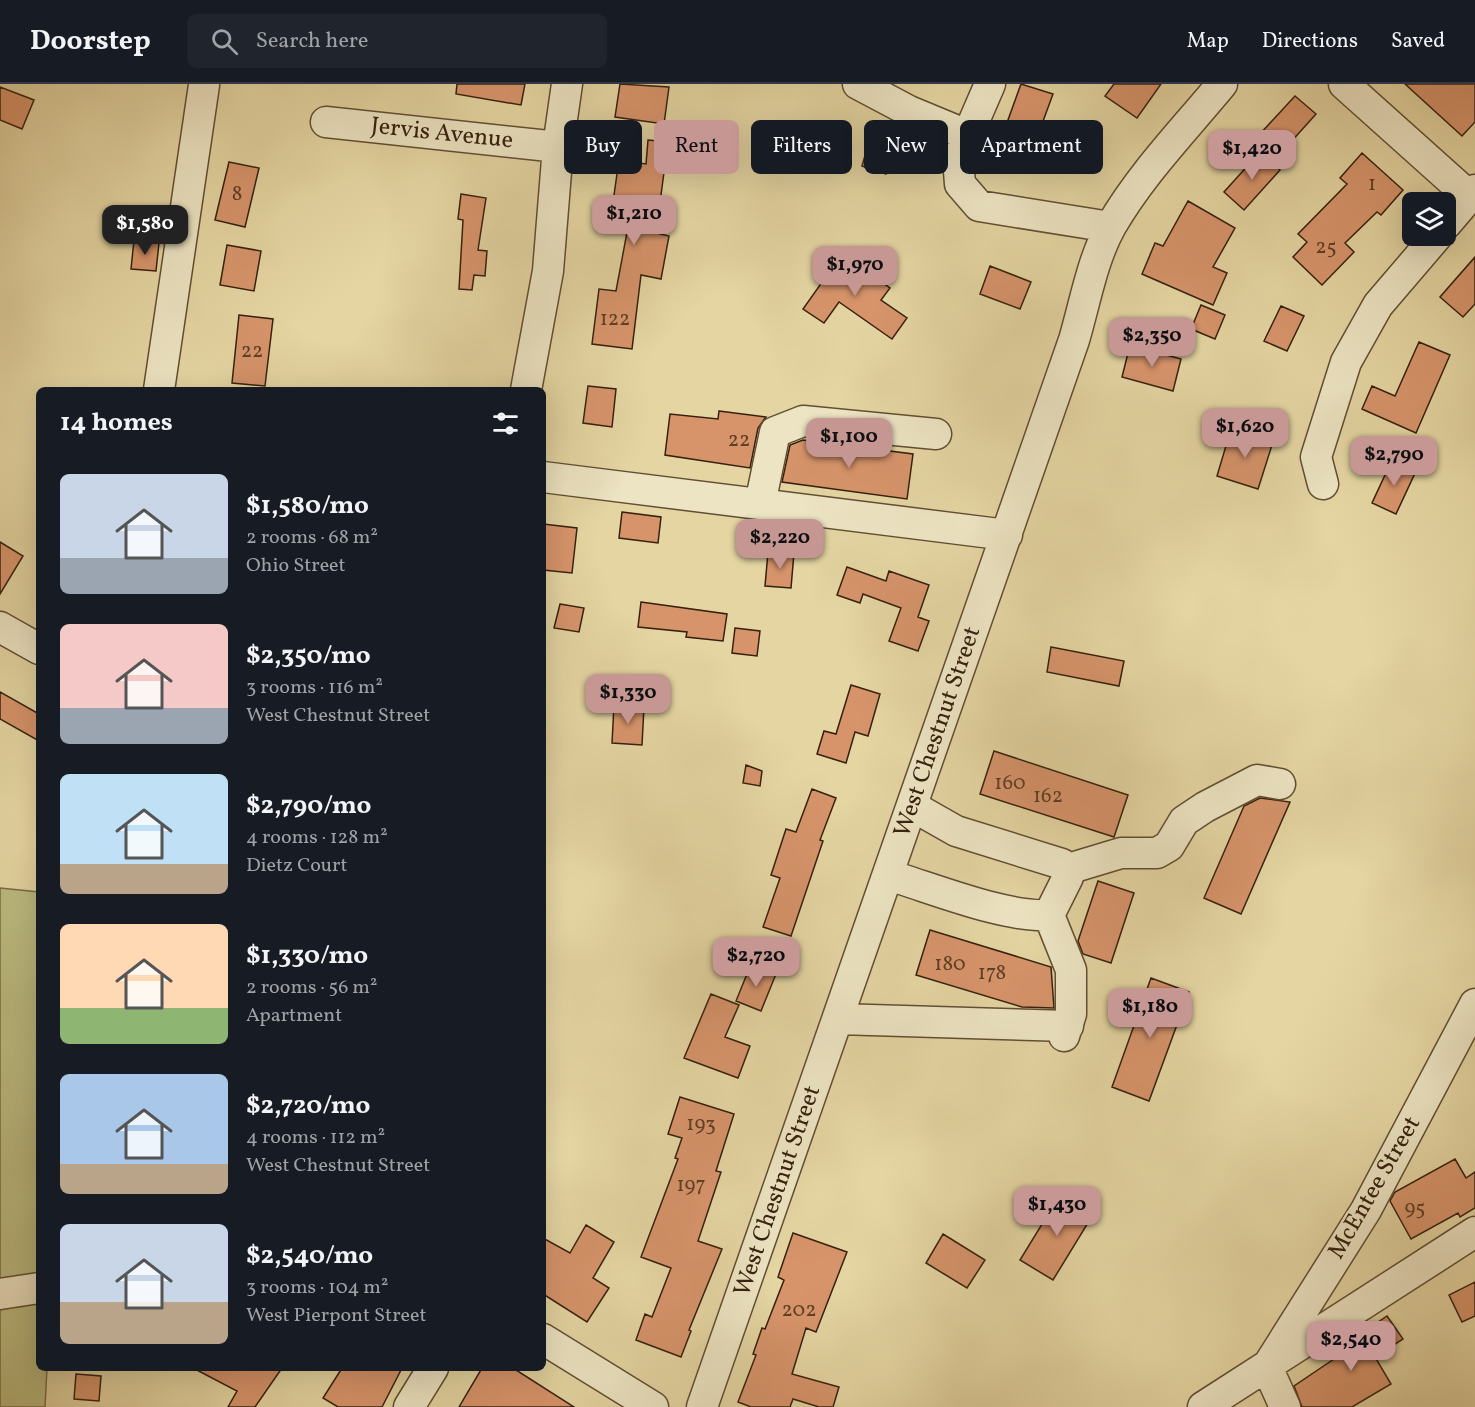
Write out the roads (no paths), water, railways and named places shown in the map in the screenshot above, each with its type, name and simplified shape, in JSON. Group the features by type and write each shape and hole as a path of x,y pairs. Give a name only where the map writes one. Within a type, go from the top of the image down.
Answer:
{"street":[{"path":"527,387 548,271 558,147 567,84"},
{"path":"858,84 909,111 960,132"},
{"path":"974,120 990,84"},
{"name":"West Chestnut Street","path":"702,1407 1007,535 1110,227 1137,186 1222,84"},
{"path":"1344,84 1472,193 1456,212"},
{"path":"159,387 204,85"},
{"name":"Jervis Avenue","path":"326,122 558,147"},
{"path":"960,153 957,171 960,184 979,206 1110,227"},
{"path":"1323,484 1316,457 1346,362 1378,305 1428,246"},
{"path":"760,504 775,432 803,421 936,434"},
{"path":"546,477 1007,535"},
{"path":"0,627 36,647"},
{"path":"1068,869 1120,853 1157,853 1169,846 1184,821 1205,807 1257,780 1280,784"},
{"path":"912,806 957,831 1062,864 1068,869"},
{"path":"838,1019 1066,1031 1072,993 1071,970 1049,915 1068,877 1068,869"},
{"path":"888,875 1005,909 1049,915"},
{"name":"McEntee Street","path":"1267,1367 1366,1210 1475,1004"},
{"path":"1203,1407 1475,1232"},
{"path":"0,1294 36,1288"},
{"path":"546,1341 653,1407"},
{"path":"1267,1367 1285,1407"},
{"path":"409,1407 431,1371"}]}
